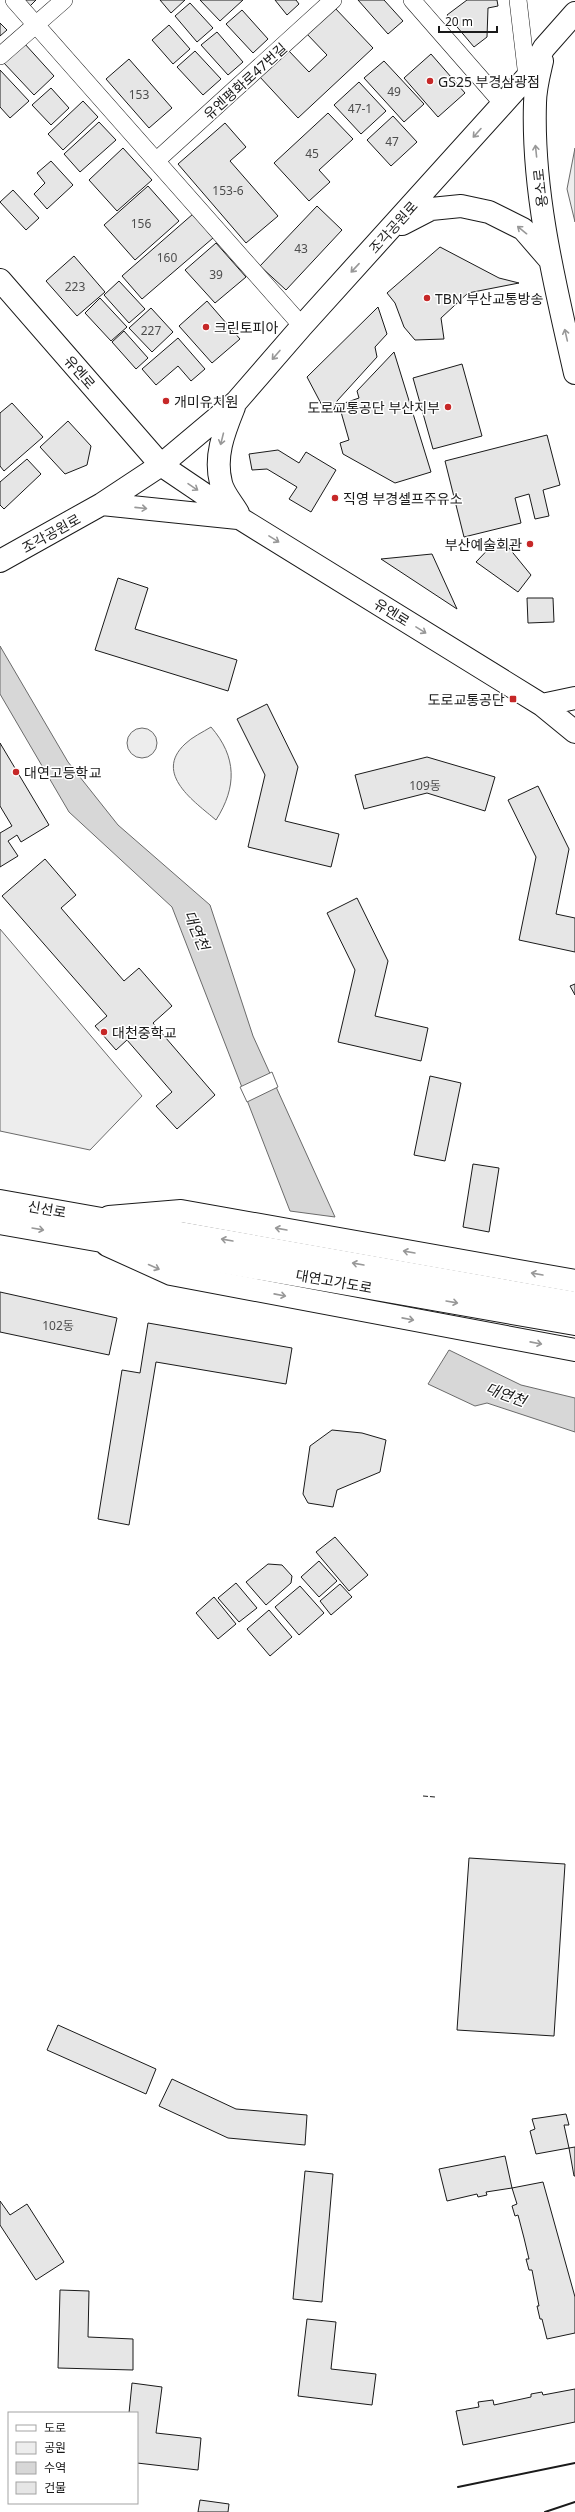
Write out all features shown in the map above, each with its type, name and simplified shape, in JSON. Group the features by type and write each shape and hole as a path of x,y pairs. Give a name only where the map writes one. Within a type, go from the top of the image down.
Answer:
{"main road":[{"path":"544,48 575,13"},
{"name":"조각공원로","path":"0,561 102,504 161,465 236,402 302,326 527,77 544,48"},
{"name":"용소로","path":"544,48 535,101 535,138 549,259 575,373"},
{"path":"391,229 431,209 461,206 489,212 523,229 549,259"},
{"name":"유엔로","path":"0,280 161,465 241,519 542,705 575,732"},
{"path":"236,402 222,437 218,460 221,484 241,519"},
{"path":"102,504 241,519"},
{"path":"542,705 575,698"},
{"name":"신선로","path":"0,1201 95,1218"},
{"path":"95,1218 181,1211 575,1281"},
{"name":"대연고가도로","path":"95,1218 279,1249 575,1304"},
{"path":"0,1223 93,1239 171,1274 575,1350"},
{"name":"대연고가도로","path":"93,1239 575,1324"}],"street":[{"path":"14,0 302,326"},
{"path":"0,56 64,0"},
{"name":"유엔평화로47번길","path":"156,161 333,0"},
{"path":"412,0 503,104"},
{"path":"518,0 527,77"}],"green space":[{"path":"575,148 575,222 567,189"},
{"path":"211,727 220,738 226,750 230,761 231,772 231,784 228,796 216,820 198,805 181,786 175,776 173,766 176,755 185,744"},
{"path":"142,728 148,729 156,737 156,749 148,757 142,758 136,757 128,749 127,743 128,737 136,729"},
{"path":"0,929 142,1096 90,1150 0,1131"}],"water":[{"name":"대연천","path":"0,646 68,762 118,825 210,905 253,1036 335,1217 290,1211 172,907 69,812 0,694"},
{"name":"대연천","path":"449,1350 521,1385 575,1398 575,1432 487,1403 475,1406 428,1384"}],"pier":[{"path":"272,1072 278,1087 247,1102 240,1087"}],"building":[{"path":"25,0 36,0 30,6"},
{"path":"160,0 185,0 171,13"},
{"path":"200,0 243,0 220,21"},
{"path":"275,0 296,0 299,4 287,15"},
{"path":"358,0 384,0 403,21 388,34"},
{"path":"467,0 497,0 498,6 488,8 487,37 474,47 447,15"},
{"path":"190,3 213,28 197,42 175,16"},
{"path":"334,7 373,48 298,118 259,76 288,50 309,72 327,55 306,33"},
{"path":"242,10 268,39 253,53 226,24"},
{"path":"0,23 7,30 0,36"},
{"path":"169,25 190,49 173,64 152,40"},
{"path":"217,32 243,62 228,75 201,45"},
{"path":"24,43 54,76 34,95 3,62"},
{"path":"195,51 221,79 203,95 177,67"},
{"path":"431,54 465,93 438,117 404,78"},
{"path":"129,59 172,108 149,128 106,79"},
{"path":"384,61 424,104 404,122 364,78"},
{"path":"0,70 29,101 10,118 0,107"},
{"path":"359,82 386,111 361,134 334,105"},
{"path":"51,88 69,108 51,125 32,105"},
{"path":"83,101 98,117 63,150 48,134"},
{"path":"328,113 353,139 319,170 330,182 309,201 274,163"},
{"path":"393,116 417,142 391,166 367,140"},
{"path":"99,122 116,140 80,172 64,154"},
{"path":"225,123 246,147 230,161 278,216 246,243 178,164"},
{"path":"123,148 152,180 117,211 89,180"},
{"path":"51,161 73,185 47,209 34,194 45,183 37,173"},
{"path":"148,186 179,221 135,260 104,225"},
{"path":"13,190 39,218 26,230 0,202"},
{"path":"317,206 342,230 286,290 260,266"},
{"path":"193,214 213,238 142,299 122,276"},
{"path":"216,243 246,277 215,303 185,270"},
{"name":"TBN 부산교통방송","path":"440,247 499,278 519,283 468,293 441,318 444,339 415,340 404,327 395,303 387,293"},
{"path":"74,256 105,292 77,316 46,281"},
{"path":"119,281 145,309 129,323 104,295"},
{"path":"100,298 127,327 111,341 85,313"},
{"path":"207,301 240,339 212,363 179,326"},
{"path":"378,307 387,334 375,347 377,357 337,401 334,410 326,413 307,377"},
{"path":"151,308 173,332 152,352 129,328"},
{"path":"124,331 148,358 136,369 112,342"},
{"path":"178,338 205,369 191,381 178,366 156,385 142,369"},
{"path":"394,352 431,472 395,483 343,454 340,443 349,440 339,405 359,398 357,391"},
{"name":"도로교통공단 부산지부","path":"462,364 482,436 433,449 413,378"},
{"path":"12,403 43,437 4,471 0,466 0,413"},
{"path":"68,421 91,446 87,465 65,474 40,447"},
{"path":"547,435 560,485 543,490 549,516 535,519 529,494 515,498 521,523 464,537 445,461"},
{"path":"278,450 299,463 306,452 336,470 311,512 289,499 297,487 267,469 252,470 249,454"},
{"path":"27,459 41,474 4,509 0,505 0,482"},
{"path":"500,537 531,575 518,592 476,562"},
{"path":"432,554 457,609 381,559"},
{"path":"118,578 148,588 135,629 237,660 228,691 95,650"},
{"path":"527,598 553,598 554,622 528,623"},
{"path":"267,704 298,767 285,821 339,834 331,867 248,847 265,775 237,719"},
{"path":"0,743 49,825 21,842 17,835 8,841 18,856 0,867 0,833 12,826 0,806"},
{"path":"427,757 495,777 485,811 427,793 364,809 355,775"},
{"path":"538,786 569,849 556,914 575,918 575,952 519,940 536,857 508,800"},
{"path":"45,859 76,895 61,908 124,981 139,968 172,1006 153,1023 215,1095 177,1129 156,1106 172,1092 127,1040 116,1050 95,1026 107,1016 2,896"},
{"path":"357,898 388,961 375,1016 428,1028 421,1061 338,1042 355,970 327,913"},
{"path":"575,984 575,995 570,986"},
{"path":"430,1076 461,1083 445,1161 414,1155"},
{"path":"473,1164 499,1168 489,1232 463,1227"},
{"path":"0,1292 117,1318 109,1355 0,1332"},
{"path":"148,1323 292,1348 286,1384 156,1362 129,1525 98,1519 122,1370 140,1373"},
{"path":"332,1430 362,1433 386,1440 380,1472 337,1490 333,1507 308,1503 303,1494 310,1446"},
{"path":"335,1537 368,1575 349,1591 316,1552"},
{"path":"319,1561 337,1581 319,1597 301,1577"},
{"path":"268,1564 282,1565 292,1576 291,1583 266,1605 246,1582"},
{"path":"236,1583 257,1608 239,1622 218,1598"},
{"path":"340,1584 352,1597 331,1615 320,1601"},
{"path":"300,1586 324,1613 299,1635 275,1607"},
{"path":"214,1597 236,1624 218,1639 196,1613"},
{"path":"269,1610 292,1637 270,1656 247,1629"},
{"path":"469,1858 565,1864 554,2036 457,2030"},
{"path":"58,2025 156,2069 146,2094 47,2050"},
{"path":"172,2079 236,2109 307,2115 305,2145 228,2138 159,2106"},
{"path":"566,2114 569,2125 564,2125 569,2148 536,2154 530,2131 535,2129 532,2119"},
{"path":"575,2147 575,2176 574,2176 569,2148"},
{"path":"505,2156 512,2188 486,2192 487,2195 478,2197 477,2194 447,2201 439,2169"},
{"path":"305,2171 333,2174 322,2302 293,2299"},
{"path":"543,2182 575,2297 575,2333 547,2339 542,2319 540,2319 532,2270 529,2270 526,2259 529,2259 518,2215 515,2216 512,2206 517,2204 512,2188"},
{"path":"0,2201 10,2215 27,2204 64,2262 36,2280 0,2225"},
{"path":"60,2290 89,2291 88,2337 133,2339 133,2370 58,2368"},
{"path":"307,2319 336,2322 331,2369 376,2374 372,2405 298,2396"},
{"path":"132,2383 162,2387 156,2433 201,2438 198,2470 138,2463 138,2412 129,2412"},
{"path":"575,2389 575,2422 463,2445 456,2411 479,2407 478,2402 493,2400 494,2405 531,2397 531,2394 542,2392 543,2395"},
{"path":"200,2500 229,2504 228,2512 198,2512"}],"fence":[{"path":"423,1796 435,1797"}],"wall":[{"path":"458,2487 575,2463"},
{"path":"545,2512 575,2502"}],"place":[{"name":"GS25 부경삼광점","path":"430,81"},
{"name":"TBN 부산교통방송","path":"427,298"},
{"name":"크린토피아","path":"206,327"},
{"name":"개미유치원","path":"166,401"},
{"name":"도로교통공단 부산지부","path":"448,407"},
{"name":"직영 부경셀프주유소","path":"335,498"},
{"name":"부산예술회관","path":"530,544"},
{"name":"도로교통공단","path":"513,699"},
{"name":"대연고등학교","path":"16,772"},
{"name":"대천중학교","path":"104,1032"}]}
